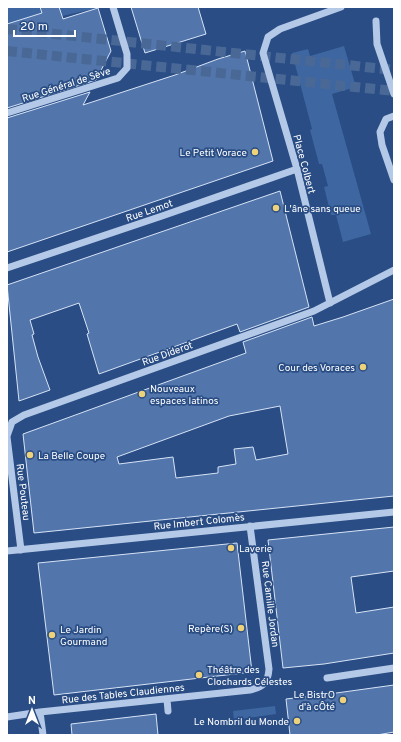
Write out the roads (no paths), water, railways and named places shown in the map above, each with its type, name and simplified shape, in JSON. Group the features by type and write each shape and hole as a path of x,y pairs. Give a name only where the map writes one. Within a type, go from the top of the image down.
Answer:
{"street":[{"name":"Rue Général de Sève","path":"7,114 118,78 127,68 127,54 113,7"},
{"name":"Place Colbert","path":"330,303 296,169 264,53 268,37 280,29 340,7"},
{"path":"376,21 377,44 394,94"},
{"path":"394,116 386,119 380,132 382,145 394,180"},
{"name":"Rue Lemot","path":"7,268 296,169"},
{"path":"330,303 394,270"},
{"name":"Rue Diderot","path":"12,422 24,415 314,311 330,303"},
{"name":"Rue Pouteau","path":"12,422 7,436 21,550"},
{"name":"Rue Imbert Colomès","path":"7,551 394,512"},
{"name":"Rue Camille Jordan","path":"250,526 269,669 268,678 264,684"},
{"path":"327,678 394,668"},
{"name":"Rue des Tables Claudiennes","path":"7,717 40,712 250,690 264,684"},
{"path":"167,699 168,711"},
{"path":"40,712 43,735"}],"tunnel":[{"path":"7,29 394,70"},
{"path":"7,51 394,91"}],"place":[{"name":"Le Petit Vorace","path":"255,152"},
{"name":"L'âne sans queue","path":"276,208"},
{"name":"Cour des Voraces","path":"363,367"},
{"name":"Nouveaux espaces latinos","path":"142,394"},
{"name":"La Belle Coupe","path":"30,455"},
{"name":"Laverie","path":"231,548"},
{"name":"Repère(S)","path":"241,628"},
{"name":"Le Jardin Gourmand","path":"52,635"},
{"name":"Théâtre des Clochards Célestes","path":"199,675"},
{"name":"Le BistrO d'à cÔté","path":"343,700"},
{"name":"Le Nombril du Monde","path":"297,721"}]}
